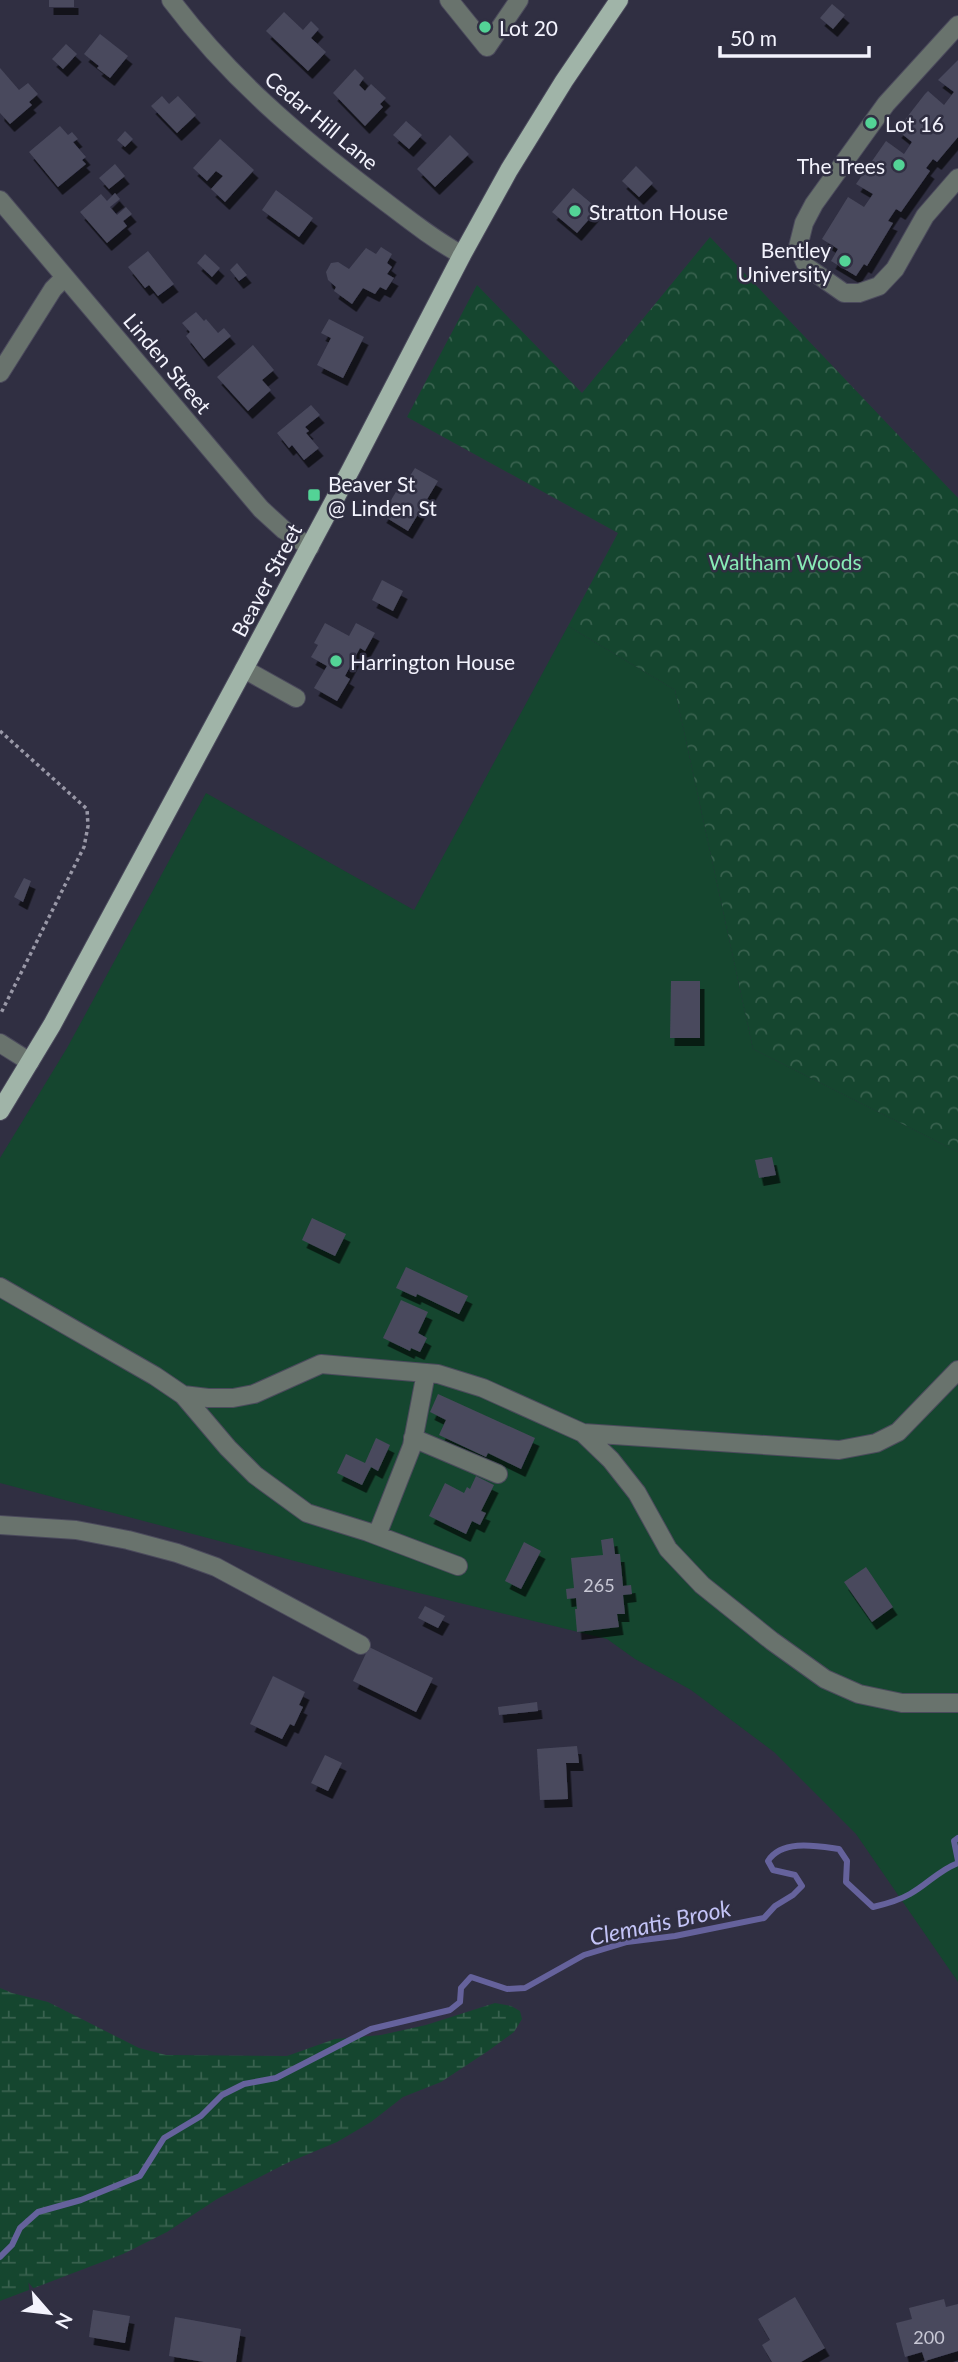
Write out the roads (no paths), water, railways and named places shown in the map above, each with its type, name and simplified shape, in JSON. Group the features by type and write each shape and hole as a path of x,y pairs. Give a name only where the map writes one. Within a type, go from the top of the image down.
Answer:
{"main road":[{"name":"Beaver Street","path":"0,1111 30,1062 310,547 462,255 543,114 620,0"}],"street":[{"name":"Cedar Hill Lane","path":"171,0 220,60 298,134 426,233 462,255"},
{"path":"449,0 487,47 519,0"},
{"path":"958,25 886,104 814,204 804,223 798,247 807,267 844,293 859,293 879,286 895,269 925,216 958,178"},
{"name":"Linden Street","path":"0,200 261,509 284,530 310,547"},
{"path":"0,373 53,289 65,276"},
{"path":"244,669 296,698"},
{"path":"0,1043 30,1062"},
{"path":"0,1287 155,1376 183,1395 255,1475 307,1513 377,1535 458,1566"},
{"path":"183,1395 220,1398 254,1394 321,1364 438,1374 483,1388 583,1433 611,1460 637,1493 668,1549 702,1585 825,1679 859,1694 902,1703 958,1703"},
{"path":"583,1433 839,1450 876,1443 898,1432 958,1370"},
{"path":"377,1535 413,1438 426,1373"},
{"path":"413,1438 498,1474"},
{"path":"0,1525 76,1530 177,1553 216,1567 361,1645"}],"waterway":[{"name":"Clematis Brook","path":"958,1838 954,1841 958,1861"},
{"name":"Clematis Brook","path":"0,2257 12,2245 20,2228 38,2212 81,2200 140,2176 164,2138 201,2116 222,2095 244,2084 276,2078 371,2029 450,2010 460,2002 461,1988 471,1977 507,1989 525,1988 584,1955 627,1942 675,1936 764,1918 802,1886 795,1875 773,1870 768,1861 782,1849 800,1846 839,1849 847,1861 846,1882 873,1907 905,1896 958,1863"}],"place":[{"name":"Lot 20","path":"485,27"},
{"name":"Lot 16","path":"871,123"},
{"name":"The Trees","path":"899,165"},
{"name":"Stratton House","path":"575,211"},
{"name":"Bentley University","path":"845,261"},
{"name":"Beaver St @ Linden St","path":"314,495"},
{"name":"Harrington House","path":"336,661"}],"park label":[{"name":"Waltham Woods","path":"785,561"}]}
